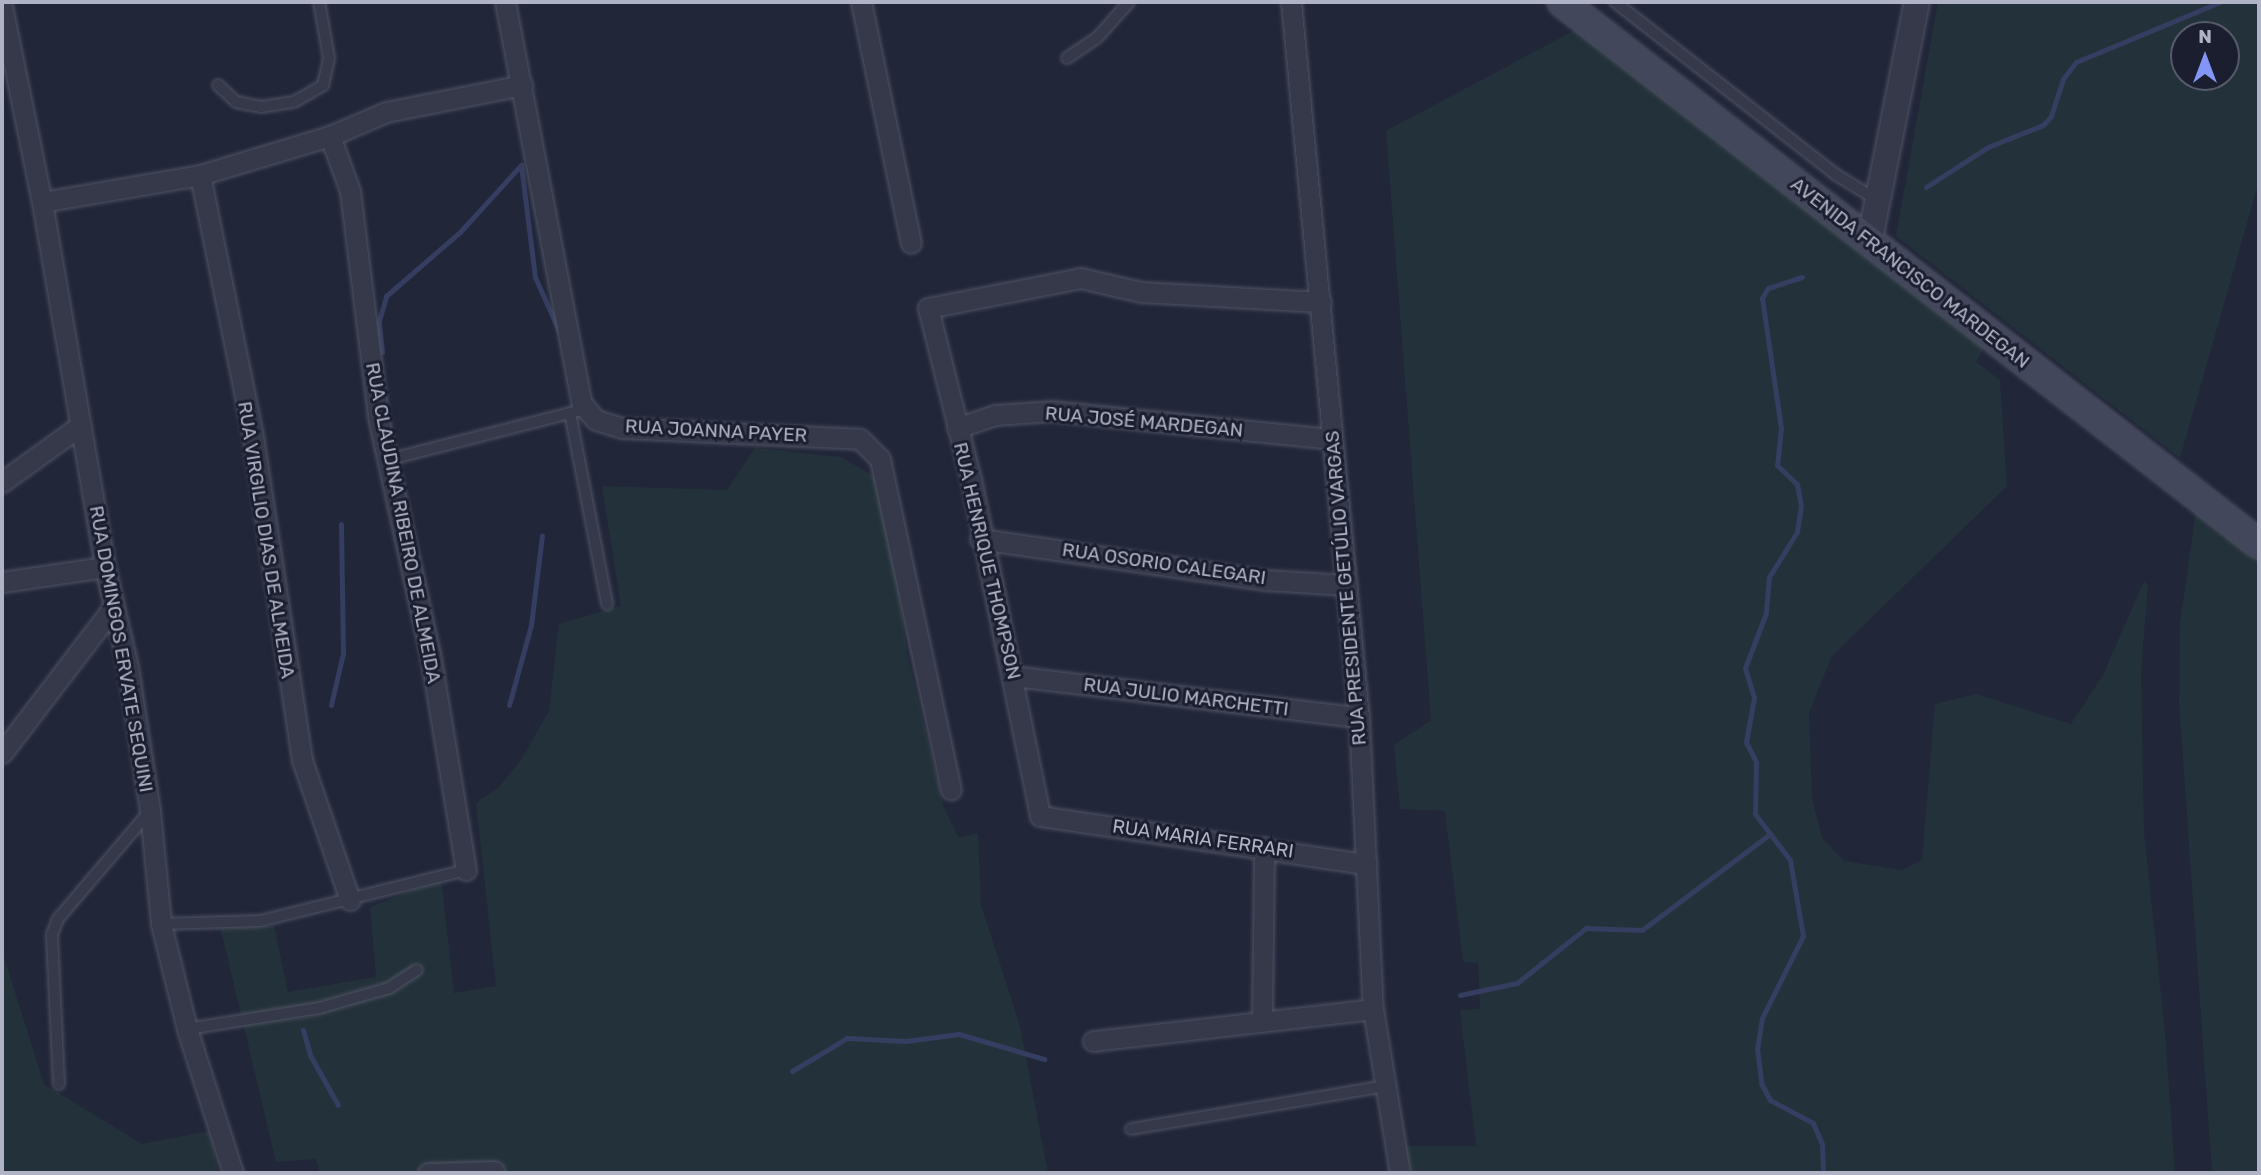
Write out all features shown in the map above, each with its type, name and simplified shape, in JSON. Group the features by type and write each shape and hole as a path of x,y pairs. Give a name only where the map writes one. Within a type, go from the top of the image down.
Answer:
{"main road":[{"name":"AVENIDA FRANCISCO MARDEGAN","path":"1562,2 1870,239 2159,469 2248,535"}],"street":[{"path":"505,2 574,374 578,411"},
{"path":"861,2 911,243"},
{"name":"RUA PRESIDENTE GETÚLIO VARGAS","path":"1291,2 1359,718 1373,1009 1400,1173"},
{"path":"1870,239 1917,2"},
{"name":"RUA DOMINGOS ERVATE SEQUINI","path":"2,6 42,202 105,567 128,667 150,811 161,924 187,1029 233,1173"},
{"path":"42,202 200,175 330,136 386,111 522,85"},
{"name":"RUA CLAUDINA RIBEIRO DE ALMEIDA","path":"330,136 350,191 387,460 431,659 466,870"},
{"name":"RUA VIRGILIO DIAS DE ALMEIDA","path":"200,175 253,436 302,760 350,900"},
{"name":"RUA HENRIQUE THOMPSON","path":"1040,816 1013,676 928,308 1081,278 1141,292 1321,302"},
{"name":"RUA JOANNA PAYER","path":"578,411 622,428 860,439 880,459 951,789"},
{"name":"RUA JOSÉ MARDEGAN","path":"957,428 995,415 1052,411 1332,439"},
{"path":"2,482 81,425"},
{"name":"RUA OSORIO CALEGARI","path":"980,539 1266,580 1348,585"},
{"path":"2,582 105,567"},
{"path":"2,753 113,608"},
{"name":"RUA JULIO MARCHETTI","path":"1013,676 1359,718"},
{"name":"RUA MARIA FERRARI","path":"1040,816 1366,864"},
{"path":"1262,1019 1264,847"},
{"path":"1093,1041 1262,1019 1373,1009"},
{"path":"428,1173 494,1171"}],"lane":[{"path":"218,85 236,102 261,107 294,102 323,85 329,58 319,2"},
{"path":"1067,58 1097,38 1129,2"},
{"path":"1615,2 1835,174 1877,200"},
{"path":"387,460 578,411 607,604"},
{"path":"59,1084 52,933 58,919 150,811"},
{"path":"161,924 260,921 466,870"},
{"path":"187,1029 319,1008 389,988 416,970"},
{"path":"1131,1129 1387,1086"}],"shaded area":[{"path":"1938,2 2259,2 2259,181 2180,458 1896,236"},
{"path":"1579,28 1985,345 1976,362 2000,380 2007,486 1832,656 1809,713 1812,798 1822,838 1844,861 1902,870 1922,860 1935,704 1976,694 2071,724 2103,675 2144,581 2148,586 2141,671 2144,831 2165,1032 2175,1173 1406,1173 1400,1146 1476,1146 1460,1010 1480,1009 1478,963 1463,962 1445,811 1400,809 1394,745 1431,720 1386,131"},
{"path":"755,448 841,457 885,483 907,654 944,808 959,838 978,833 981,905 1020,1026 1048,1173 320,1173 316,1159 276,1162 220,926 274,926 288,992 376,977 370,907 441,879 454,993 496,986 476,803 499,787 521,760 549,711 559,624 621,606 602,486 727,490"},
{"path":"2196,510 2259,559 2259,1173 2212,1173 2179,701 2180,623"},
{"path":"2,951 44,1084 142,1144 210,1131 218,1173 2,1173"}],"waterway":[{"path":"1926,187 1988,147 2043,125 2051,116 2063,79 2076,62 2220,2"},
{"path":"521,165 535,277 559,331"},
{"path":"382,352 379,321 386,296 460,232 521,165"},
{"path":"1802,277 1768,288 1762,298 1781,428 1777,465 1797,484 1801,506 1797,532 1769,577 1766,613 1745,668 1754,698 1746,742 1756,762 1755,814 1790,860 1803,936 1762,1018 1757,1048 1761,1083 1770,1100 1813,1123 1822,1144 1823,1173"},
{"path":"331,705 343,653 341,524"},
{"path":"509,705 531,625 542,536"},
{"path":"1460,995 1517,983 1586,928 1642,930 1770,834"},
{"path":"303,1030 310,1055 338,1105"},
{"path":"792,1071 847,1038 906,1041 959,1034 1044,1059"}]}
